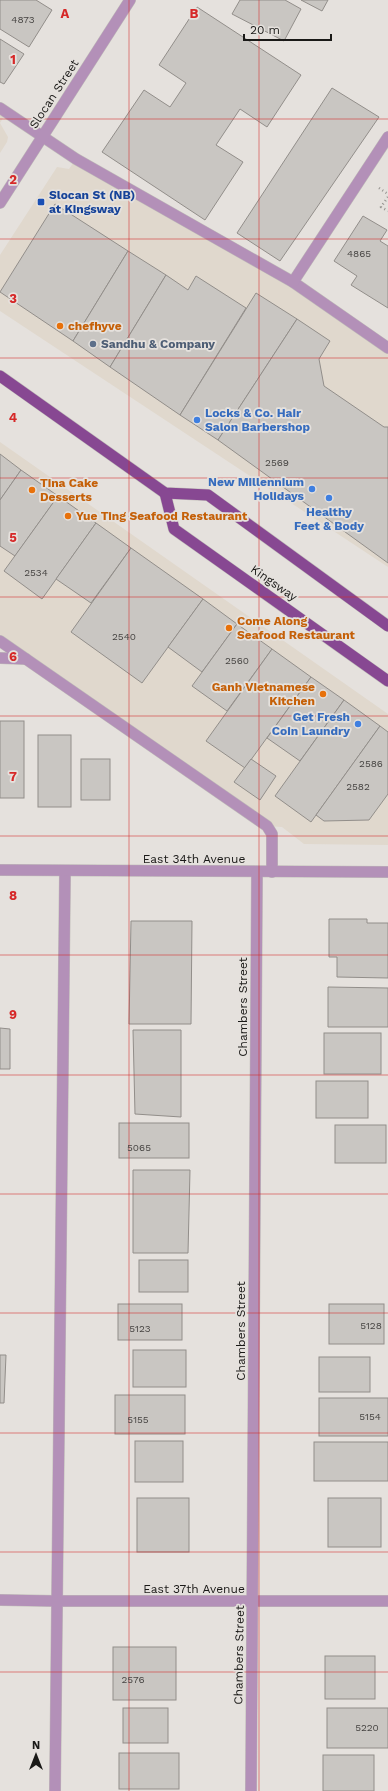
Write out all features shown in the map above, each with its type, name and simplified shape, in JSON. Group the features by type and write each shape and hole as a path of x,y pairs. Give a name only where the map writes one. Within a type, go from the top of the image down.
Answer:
{"main road":[{"path":"0,376 165,493 208,495 388,626"},
{"name":"Kingsway","path":"165,493 174,529 388,681"}],"street":[{"name":"Slocan Street","path":"0,203 130,0"},
{"path":"0,108 76,159 293,282 388,348"},
{"path":"293,282 388,137"},
{"path":"0,641 267,826 272,834 272,872"},
{"path":"0,658 26,659"},
{"name":"East 34th Avenue","path":"0,870 388,872"},
{"path":"55,1791 65,871"},
{"name":"Chambers Street","path":"251,1791 257,872"},
{"name":"East 37th Avenue","path":"0,1600 253,1602 388,1601"}],"path":[{"path":"381,190 388,196 382,207 388,211"}],"shaded area":[{"path":"0,108 6,113 0,123"},
{"path":"0,123 8,137 7,142 0,153"},
{"path":"76,159 293,282 388,348 388,567 0,311 0,255 57,167 69,169"},
{"path":"0,442 388,714 388,845 304,844 282,827 267,826 0,641"}],"building":[{"path":"0,0 36,0 52,10 29,47 0,29"},
{"path":"240,0 285,0 301,9 284,41 232,14"},
{"path":"301,0 328,0 322,11"},
{"path":"197,7 301,75 267,127 240,109 216,145 243,162 205,220 102,152 144,90 170,107 186,83 159,65"},
{"path":"0,39 24,54 4,84 0,82"},
{"path":"332,88 379,117 280,261 237,233"},
{"path":"55,204 128,251 73,341 0,292"},
{"path":"363,216 387,230 380,241 388,246 388,308 351,285 357,276 334,261"},
{"path":"128,251 166,275 110,367 73,341"},
{"path":"166,275 188,290 196,276 246,308 180,415 110,367"},
{"path":"256,293 297,319 218,440 180,415"},
{"path":"297,319 330,341 319,359 324,386 384,427 388,427 388,563 218,440"},
{"path":"0,454 21,470 0,500"},
{"path":"21,470 58,496 15,556 0,546 0,500"},
{"path":"58,496 96,523 42,599 4,571"},
{"path":"96,523 131,548 91,603 56,579"},
{"path":"131,548 203,599 142,683 71,632"},
{"path":"203,599 237,624 202,672 168,647"},
{"path":"237,624 272,649 227,711 192,686"},
{"path":"272,649 311,677 245,768 206,741"},
{"path":"311,677 344,700 300,761 267,738"},
{"path":"344,700 380,726 311,822 275,796"},
{"path":"0,721 24,721 24,798 0,798"},
{"path":"380,726 388,732 388,794 369,820 324,821 316,815"},
{"path":"38,735 71,735 71,807 38,807"},
{"path":"81,759 110,759 110,800 81,800"},
{"path":"251,759 276,776 260,800 234,782"},
{"path":"329,919 367,919 367,923 388,923 388,978 337,977 337,957 329,957"},
{"path":"131,921 192,921 191,1024 129,1024"},
{"path":"328,987 388,988 388,1027 328,1027"},
{"path":"0,1028 10,1029 10,1069 0,1069"},
{"path":"133,1030 181,1030 181,1117 135,1114"},
{"path":"324,1033 381,1033 381,1074 324,1074"},
{"path":"316,1081 368,1081 368,1118 316,1118"},
{"path":"119,1123 189,1123 189,1158 119,1158"},
{"path":"335,1125 386,1125 386,1163 335,1163"},
{"path":"133,1170 190,1170 188,1253 133,1253"},
{"path":"139,1260 188,1260 188,1292 139,1292"},
{"path":"118,1304 182,1304 182,1340 118,1340"},
{"path":"329,1304 384,1304 384,1344 329,1344"},
{"path":"133,1350 186,1350 186,1387 133,1387"},
{"path":"0,1355 6,1355 4,1403 0,1403"},
{"path":"319,1357 370,1357 370,1392 319,1392"},
{"path":"115,1395 185,1395 185,1434 115,1434"},
{"path":"319,1398 388,1398 388,1436 319,1436"},
{"path":"135,1441 183,1441 183,1482 135,1482"},
{"path":"314,1442 388,1442 388,1481 314,1481"},
{"path":"137,1498 189,1498 189,1552 137,1552"},
{"path":"328,1498 381,1498 381,1547 328,1547"},
{"path":"113,1647 176,1647 176,1700 113,1700"},
{"path":"325,1656 375,1656 375,1699 325,1699"},
{"path":"123,1708 168,1708 168,1743 123,1743"},
{"path":"327,1708 388,1708 388,1748 327,1748"},
{"path":"119,1753 179,1753 179,1789 119,1789"},
{"path":"323,1755 374,1755 374,1791 323,1791"}],"place":[{"name":"Slocan St (NB) at Kingsway","path":"41,202"},
{"name":"chefhyve","path":"60,326"},
{"name":"Sandhu & Company","path":"93,344"},
{"name":"Locks & Co. Hair Salon Barbershop","path":"197,420"},
{"name":"New Millennium Holidays","path":"312,489"},
{"name":"Tina Cake Desserts","path":"32,490"},
{"name":"Healthy Feet & Body","path":"329,498"},
{"name":"Yue Ting Seafood Restaurant","path":"68,516"},
{"name":"Come Along Seafood Restaurant","path":"229,628"},
{"name":"Ganh Vietnamese Kitchen","path":"323,694"},
{"name":"Get Fresh Coin Laundry","path":"358,724"}]}
